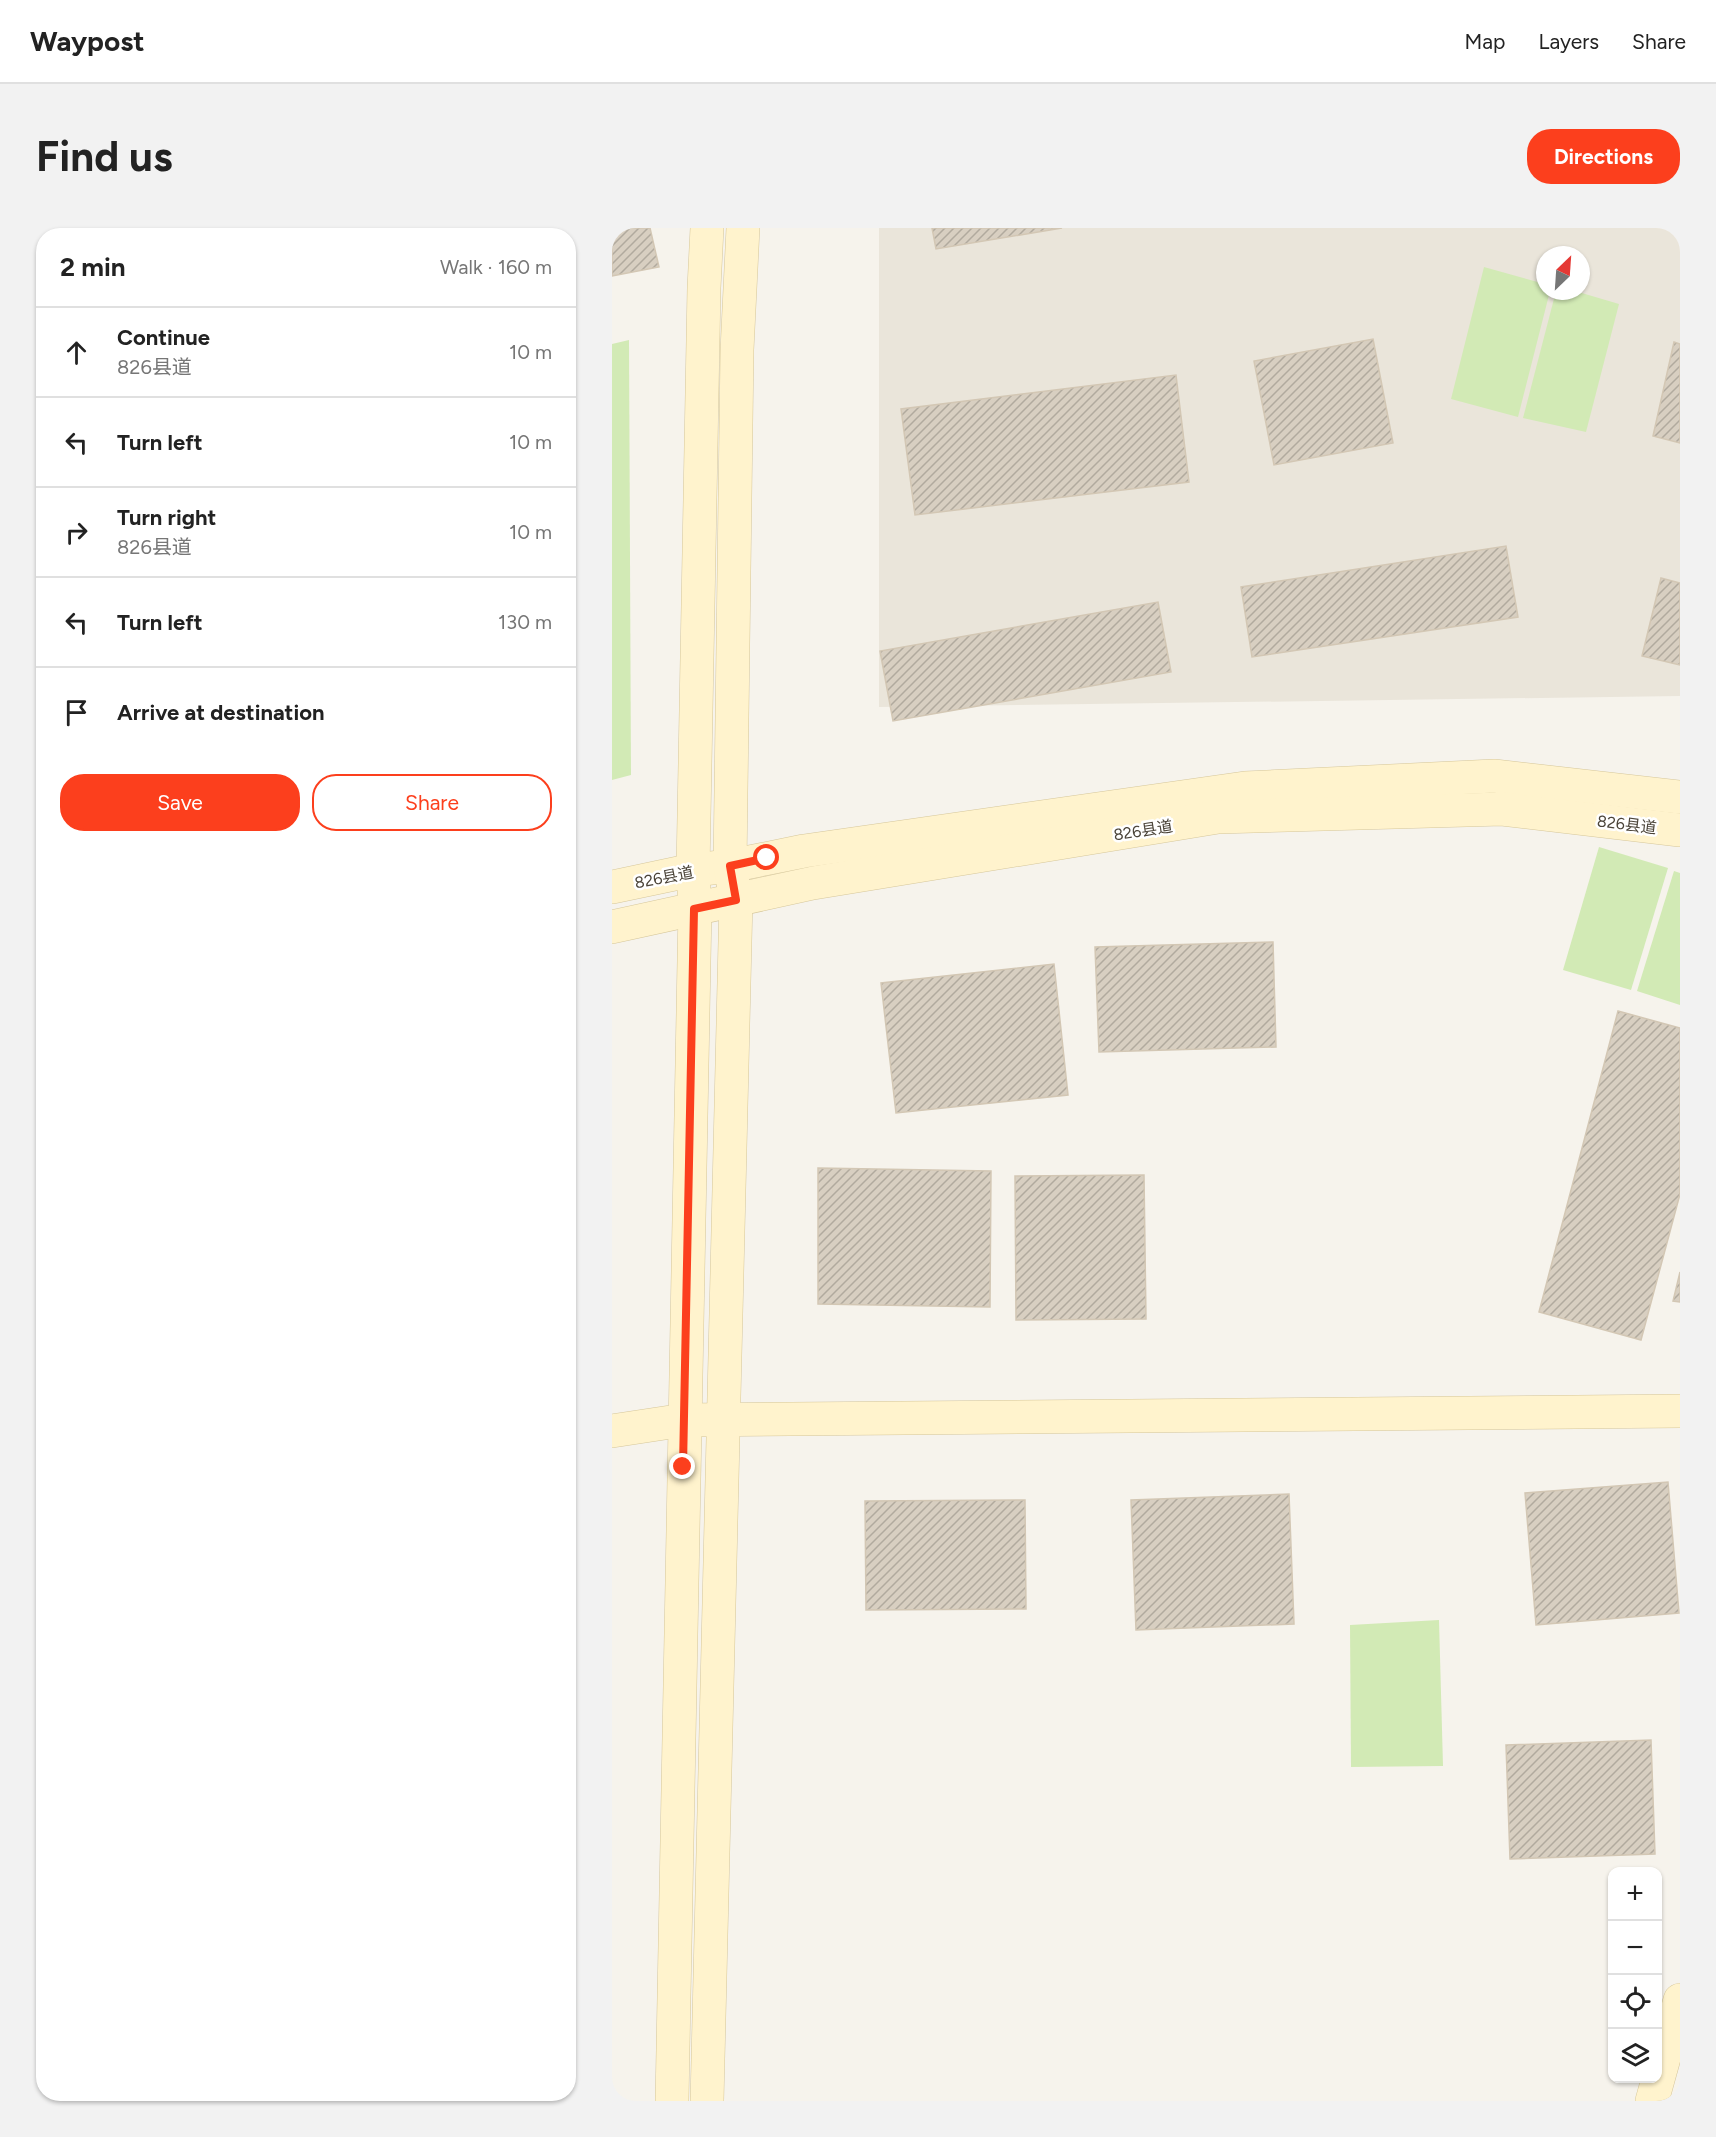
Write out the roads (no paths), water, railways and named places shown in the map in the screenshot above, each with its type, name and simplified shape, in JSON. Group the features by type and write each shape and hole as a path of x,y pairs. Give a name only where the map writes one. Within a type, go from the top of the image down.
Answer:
{"street":[{"path":"672,2101 693,870 707,228"},
{"path":"707,2101 736,900 730,866 737,350 743,228"},
{"name":"826县道","path":"612,887 804,851 1245,788 1494,776 1680,797"},
{"name":"826县道","path":"612,927 813,884 1218,817 1502,809 1680,830"},
{"path":"612,1431 684,1420 1680,1411"},
{"path":"1652,2101 1680,2000"}]}
